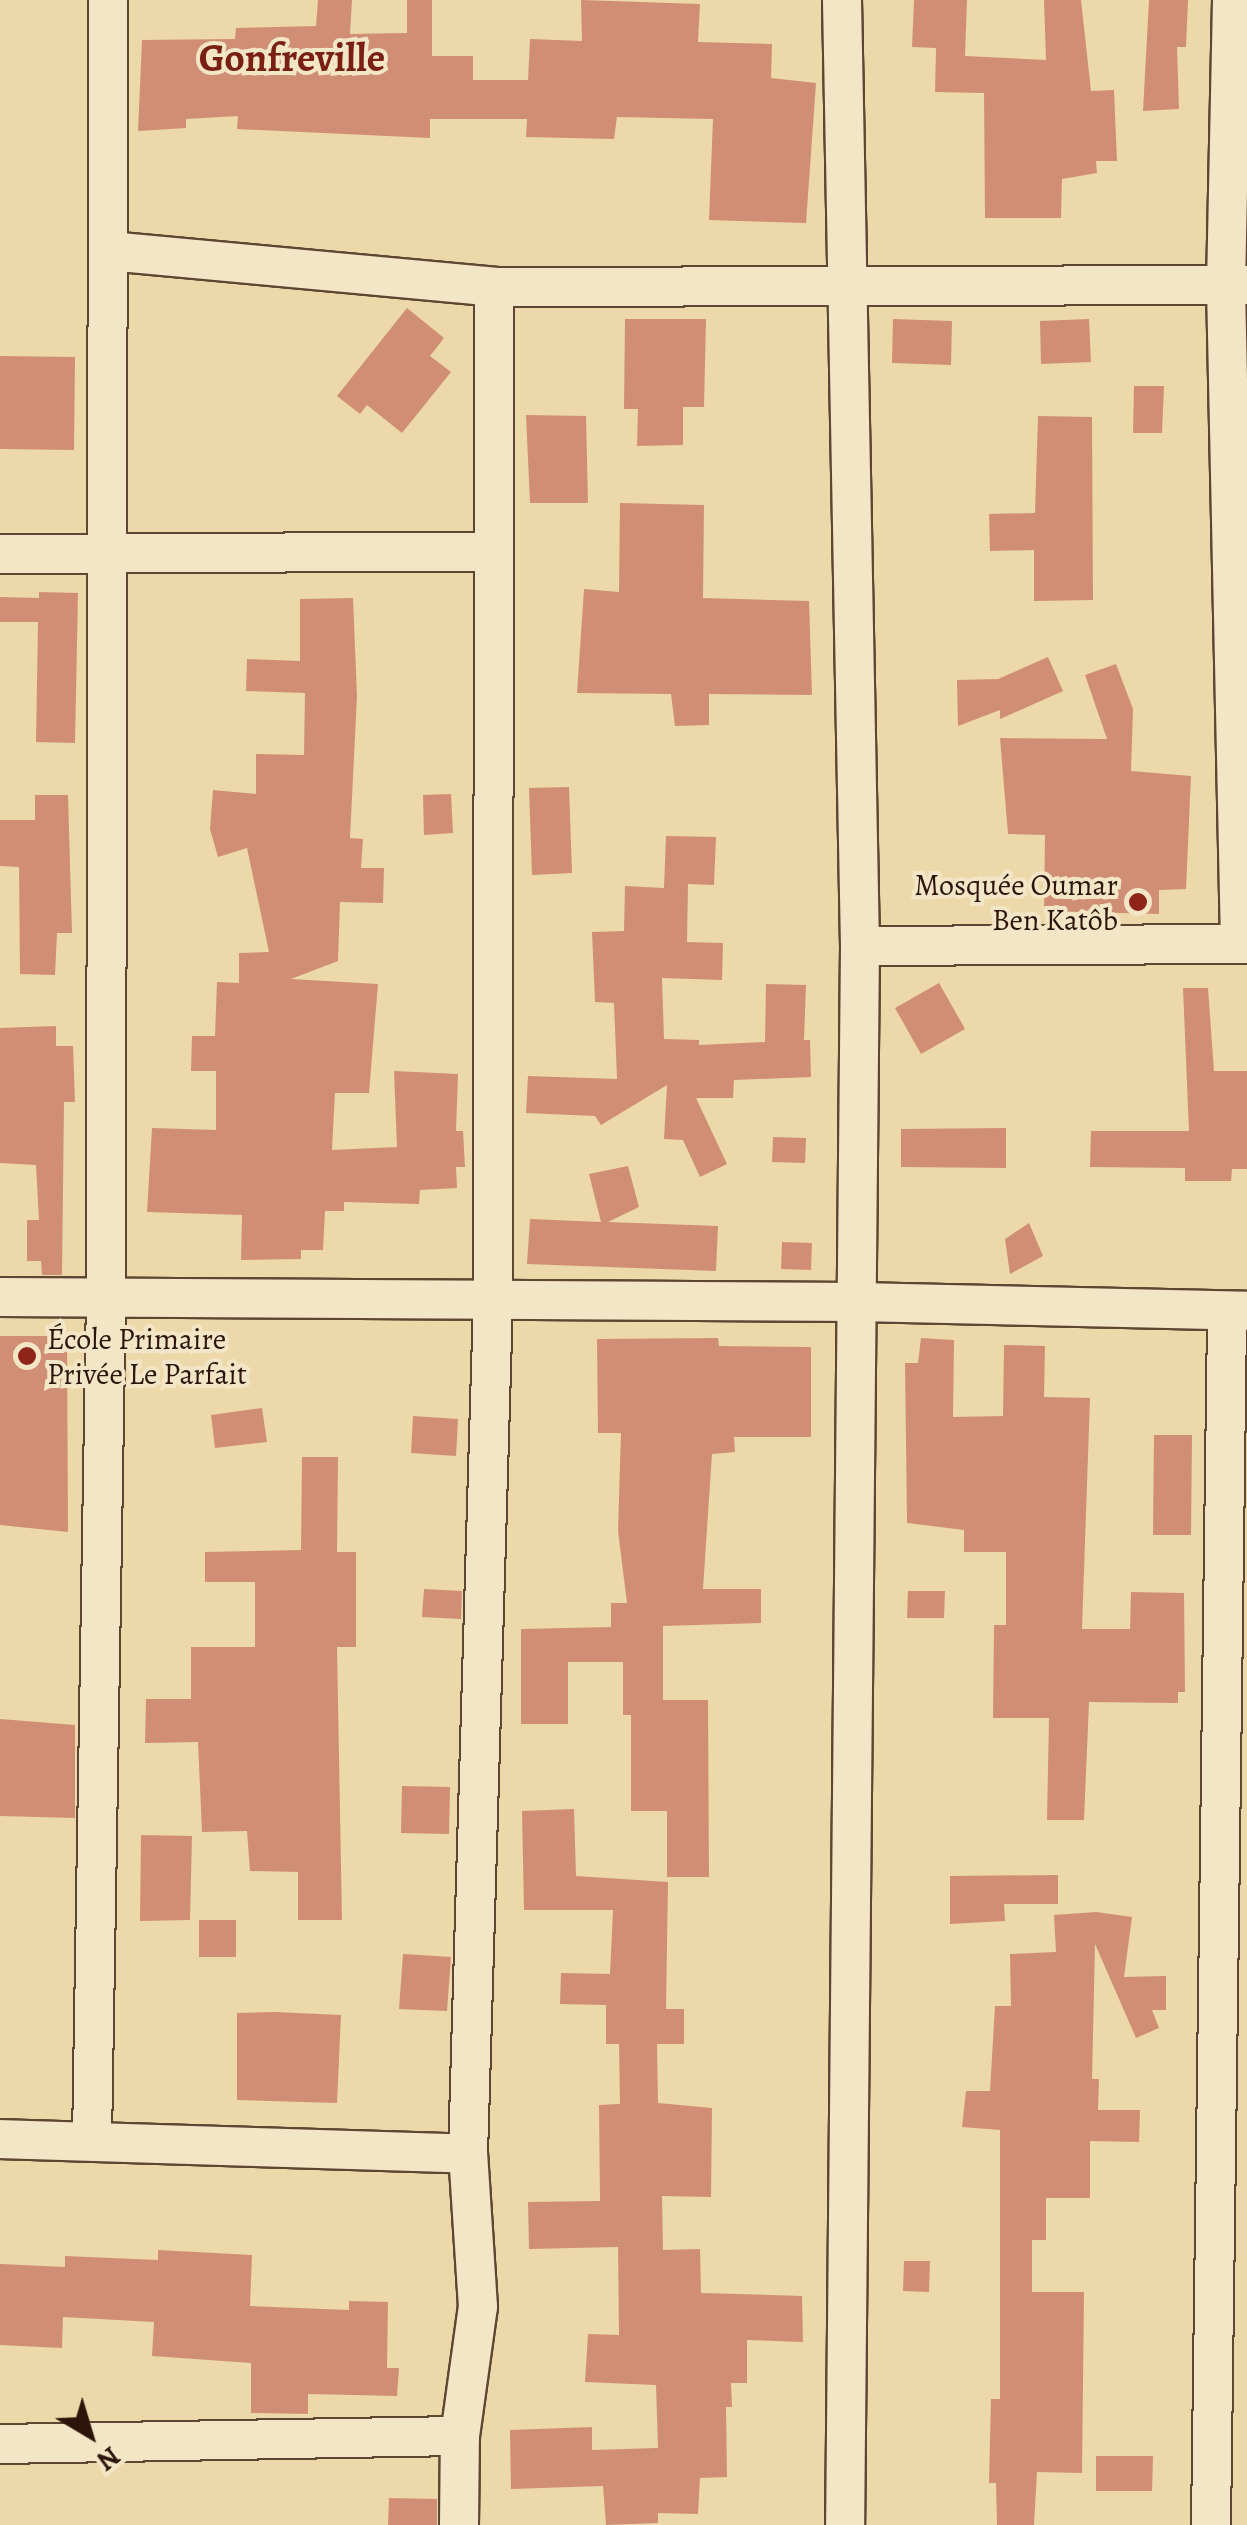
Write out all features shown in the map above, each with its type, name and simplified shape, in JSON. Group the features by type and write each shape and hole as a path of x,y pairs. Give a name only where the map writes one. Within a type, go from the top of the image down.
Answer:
{"street":[{"path":"92,2140 106,1298 108,0"},
{"path":"842,0 851,289 860,946 845,2525"},
{"path":"860,946 1244,944 1232,0"},
{"path":"109,251 494,287 1236,286"},
{"path":"459,2525 460,2436 478,2307 468,2154 493,1300 494,287"},
{"path":"0,554 494,551"},
{"path":"0,1297 858,1302 1237,1311 1212,2525"},
{"path":"0,2139 468,2154"},
{"path":"0,2444 460,2436"}],"building":[{"path":"318,0 352,0 350,34 407,33 407,0 432,0 432,56 473,56 473,80 528,80 530,39 582,41 581,0 700,4 698,42 772,44 771,78 816,83 806,223 709,220 713,119 617,117 614,139 526,137 527,119 430,119 430,138 237,129 238,116 186,119 186,128 138,131 142,40 235,39 236,28 316,26"},
{"path":"914,0 967,0 965,56 1046,60 1044,0 1081,0 1091,91 1114,90 1117,161 1096,161 1097,173 1062,179 1061,218 985,218 984,93 935,92 936,48 912,47"},
{"path":"1149,0 1188,0 1186,47 1177,47 1179,109 1143,111"},
{"path":"407,308 444,338 430,356 451,372 402,433 367,405 360,414 337,396"},
{"path":"625,319 706,319 704,407 683,407 683,445 637,446 638,409 624,409"},
{"path":"893,319 952,321 951,365 892,363"},
{"path":"1089,319 1091,362 1041,364 1040,321"},
{"path":"0,356 75,357 74,450 0,449"},
{"path":"1134,386 1164,386 1162,433 1133,433"},
{"path":"526,415 586,416 588,503 530,503"},
{"path":"1038,416 1092,417 1093,600 1034,601 1034,550 990,551 989,514 1035,513"},
{"path":"620,503 704,505 703,598 809,601 812,695 709,694 709,725 675,726 671,694 577,693 584,589 619,592"},
{"path":"39,592 78,593 75,743 36,742 38,622 0,622 0,597 39,598"},
{"path":"353,598 357,696 350,838 363,839 361,868 384,868 383,903 340,902 338,961 291,979 378,984 369,1093 335,1093 332,1150 397,1147 394,1071 458,1074 456,1131 463,1131 465,1167 456,1167 457,1188 420,1190 419,1204 344,1202 344,1211 325,1211 323,1250 301,1250 301,1259 241,1260 242,1215 147,1212 152,1128 216,1130 216,1071 191,1071 192,1036 215,1036 217,982 239,983 239,953 269,952 247,848 218,857 210,829 213,790 256,794 256,754 304,755 305,693 246,691 247,659 300,661 300,599"},
{"path":"1048,657 1063,691 1000,719 1000,710 958,726 957,680 998,679"},
{"path":"1116,664 1133,709 1131,771 1191,776 1186,889 1159,890 1159,914 1044,911 1045,835 1008,834 1000,738 1107,739 1085,675"},
{"path":"569,787 572,873 532,875 529,788"},
{"path":"451,794 453,833 424,835 423,795"},
{"path":"35,795 68,795 72,933 57,933 55,975 20,974 19,867 0,866 0,820 35,820"},
{"path":"666,836 716,837 714,885 688,884 687,942 723,943 722,980 662,978 664,1039 699,1040 699,1045 765,1042 766,984 806,985 804,1040 810,1040 811,1077 734,1080 733,1098 696,1098 727,1164 700,1177 683,1140 664,1139 667,1085 601,1125 595,1116 526,1113 528,1076 617,1079 614,1003 595,1002 592,932 624,931 625,886 664,888"},
{"path":"939,983 965,1029 921,1054 895,1008"},
{"path":"1183,988 1208,988 1214,1071 1247,1071 1247,1169 1232,1169 1231,1181 1185,1181 1185,1168 1090,1167 1091,1131 1189,1131"},
{"path":"56,1026 56,1046 73,1046 75,1102 64,1102 62,1275 42,1275 41,1261 27,1261 27,1220 39,1220 36,1165 0,1163 0,1028"},
{"path":"1006,1128 1006,1168 901,1167 901,1129"},
{"path":"773,1137 806,1138 805,1163 772,1162"},
{"path":"628,1166 639,1207 608,1222 718,1226 716,1271 527,1264 530,1219 601,1222 589,1174"},
{"path":"1029,1223 1043,1256 1010,1274 1005,1239"},
{"path":"782,1242 812,1243 811,1270 781,1269"},
{"path":"0,1336 67,1336 68,1532 0,1525"},
{"path":"718,1338 719,1346 811,1347 811,1437 734,1437 735,1452 712,1454 703,1589 761,1589 761,1623 663,1626 663,1700 708,1700 709,1877 667,1877 667,1811 631,1811 631,1715 623,1715 623,1662 568,1662 568,1724 521,1724 521,1629 611,1627 611,1603 627,1603 618,1531 621,1433 598,1433 597,1339"},
{"path":"921,1338 954,1340 953,1417 1003,1416 1004,1345 1045,1346 1044,1397 1090,1398 1082,1629 1130,1629 1131,1592 1184,1593 1185,1692 1178,1692 1178,1703 1089,1702 1084,1820 1047,1820 1049,1718 993,1718 994,1625 1006,1625 1006,1552 964,1552 964,1530 907,1523 905,1363 918,1363"},
{"path":"262,1408 267,1442 215,1448 211,1415"},
{"path":"413,1416 458,1419 456,1456 411,1453"},
{"path":"1154,1435 1192,1435 1191,1535 1153,1535"},
{"path":"302,1457 338,1457 337,1552 356,1552 356,1647 337,1647 342,1920 298,1920 298,1872 250,1871 247,1831 202,1832 198,1742 145,1743 146,1699 191,1699 191,1647 255,1647 255,1582 205,1582 205,1552 301,1550"},
{"path":"424,1589 462,1591 461,1619 422,1617"},
{"path":"908,1591 945,1591 944,1618 907,1618"},
{"path":"0,1719 75,1725 75,1818 0,1816"},
{"path":"402,1786 450,1787 449,1834 401,1833"},
{"path":"574,1809 576,1876 668,1882 666,2009 684,2009 684,2044 657,2044 658,2103 712,2108 711,2197 662,2196 663,2250 700,2249 701,2293 802,2296 803,2342 747,2340 747,2383 731,2383 732,2407 726,2407 727,2477 700,2478 698,2514 658,2513 658,2523 606,2525 603,2486 511,2489 510,2430 592,2427 592,2450 658,2448 656,2385 585,2382 588,2334 619,2335 618,2247 529,2249 528,2202 600,2201 599,2105 620,2104 619,2044 606,2044 606,2005 560,2004 561,1973 610,1974 613,1910 524,1910 522,1811"},
{"path":"141,1835 192,1836 190,1920 140,1921"},
{"path":"1058,1875 1058,1904 1004,1904 1005,1921 950,1924 950,1876"},
{"path":"1096,1912 1132,1917 1124,1977 1166,1976 1166,2010 1152,2010 1159,2028 1136,2038 1095,1944 1092,2079 1099,2079 1098,2110 1140,2110 1139,2142 1090,2141 1090,2198 1046,2198 1046,2240 1032,2240 1032,2292 1084,2292 1082,2473 1037,2472 1034,2525 997,2525 996,2483 989,2483 991,2399 1000,2399 1000,2130 962,2127 966,2091 990,2091 995,2006 1011,2006 1010,1954 1056,1952 1054,1915"},
{"path":"199,1920 236,1920 236,1957 199,1957"},
{"path":"403,1954 451,1957 447,2011 399,2009"},
{"path":"237,2013 341,2015 337,2103 237,2100"},
{"path":"158,2250 252,2255 250,2306 349,2310 349,2301 388,2302 387,2368 399,2368 397,2396 308,2394 308,2414 251,2413 251,2363 152,2356 154,2322 63,2317 62,2348 0,2345 0,2264 65,2267 65,2256 158,2260"},
{"path":"904,2261 930,2261 929,2292 903,2291"},
{"path":"1096,2456 1153,2456 1152,2491 1096,2491"},
{"path":"389,2498 437,2499 437,2525 388,2525"}],"place":[{"name":"Mosquée Oumar Ben Katôb","path":"1138,902"},
{"name":"École Primaire Privée Le Parfait","path":"27,1356"}],"district":[{"name":"Gonfreville","path":"292,58"}]}
